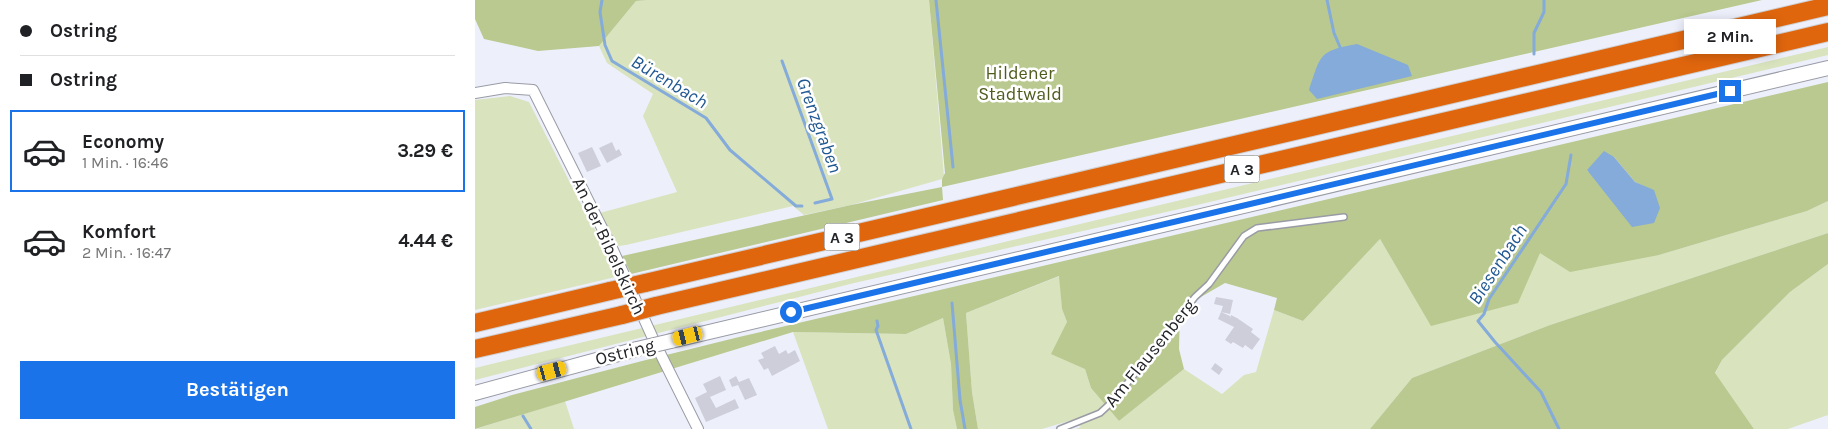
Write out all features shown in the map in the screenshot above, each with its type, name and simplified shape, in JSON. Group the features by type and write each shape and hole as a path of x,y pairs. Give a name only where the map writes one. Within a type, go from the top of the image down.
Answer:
{"highway":[{"name":"A 3","path":"475,323 1828,6"},
{"name":"A 3","path":"475,349 1828,32"}],"main road":[{"name":"Ostring","path":"475,393 637,349 1828,68"}],"street":[{"name":"An der Bibelskirch","path":"475,93 505,88 533,90 612,248 655,343 698,429"}],"lane":[{"name":"Am Flausenberg","path":"1060,429 1100,412 1114,400 1195,296 1209,284 1244,236 1257,228 1344,217"}],"green space":[{"path":"475,0 648,0 636,1 599,46 538,51 484,39 475,19"},
{"path":"929,0 944,176 942,179 851,205 804,215 793,206 618,246 600,213 677,192 643,116 653,94 607,63 599,46 636,1"},
{"name":"Hildener Stadtwald","path":"929,0 1762,0 942,187 942,179 945,173"},
{"path":"1828,47 1828,55 1197,205 850,284 475,380 475,368"},
{"path":"1828,82 1828,201 1807,211 1659,255 1570,272 1540,253 1518,303 1431,326 1380,239 1303,321 1274,310 1277,298 1225,283 1180,309 1179,349 1184,369 1119,421 1091,388 1085,369 1051,354 1067,322 1062,309 1059,276 966,313 972,392 978,429 957,429 953,410 951,364 943,318 906,334 793,332 475,429 475,407 512,395 739,337","holes":["1614,157 1635,182 1654,191 1587,171"]},
{"path":"510,96 529,102 588,218 615,263 620,276 475,310 475,100"},
{"path":"942,187 943,200 631,274 622,256 851,205"},
{"path":"1828,201 1828,233 1550,325 1412,378 1370,429 1076,429 1081,427 1069,421 1042,429 978,429 972,392 966,313 1060,276 1062,309 1091,388 1119,421 1184,369 1222,394 1244,375 1256,372 1274,310 1303,321 1380,239 1428,320 1540,252 1659,255 1807,211"},
{"path":"1828,233 1828,264 1790,292 1722,360 1715,373 1754,429 1370,429 1412,378 1550,325"},
{"path":"1828,264 1828,415 1788,429 1754,429 1715,374 1722,360 1790,292"},
{"path":"943,318 951,364 953,410 957,429 828,429 793,332 906,334"},
{"path":"565,401 574,429 476,429"}],"water":[{"path":"1357,44 1408,65 1412,76 1317,99 1309,90 1316,69 1323,56 1335,49"},
{"path":"1604,151 1614,157 1635,182 1654,190 1660,208 1654,223 1632,227 1587,170"}],"building":[{"path":"612,142 616,151 619,149 622,155 607,163 599,148"},
{"path":"592,147 601,166 587,172 578,153"},
{"path":"1216,297 1233,300 1230,314 1221,312 1223,306 1214,304"},
{"path":"1221,312 1230,316 1230,318 1231,315 1237,318 1253,329 1251,332 1260,339 1252,350 1245,345 1243,348 1225,340 1234,327 1218,319"},
{"path":"775,346 779,354 786,350 788,354 795,350 800,361 772,376 768,368 764,370 758,360 764,358 761,353"},
{"path":"1215,363 1223,369 1219,375 1211,369"},
{"path":"720,376 726,390 710,397 716,408 735,399 739,408 706,422 695,398 707,392 703,384"},
{"path":"736,376 739,382 749,378 757,395 745,400 738,385 732,387 729,380"}],"waterway":[{"name":"Bürenbach","path":"602,0 600,12 605,45 612,61 706,118 730,150 796,206 802,206"},
{"path":"936,0 953,167"},
{"path":"1327,0 1334,33 1340,47"},
{"name":"Biesenbach","path":"1534,54 1534,33 1544,12 1544,0"},
{"name":"Grenzgraben","path":"782,61 832,199 815,203"},
{"name":"Biesenbach","path":"1559,429 1541,392 1478,321 1484,314 1489,299 1566,184 1571,155"},
{"path":"952,303 960,400 965,429"},
{"name":"Bürenbach","path":"877,321 878,326 876,330 911,429"},
{"path":"523,416 531,429"}],"route":[{"path":"791,312 1730,91"}]}
